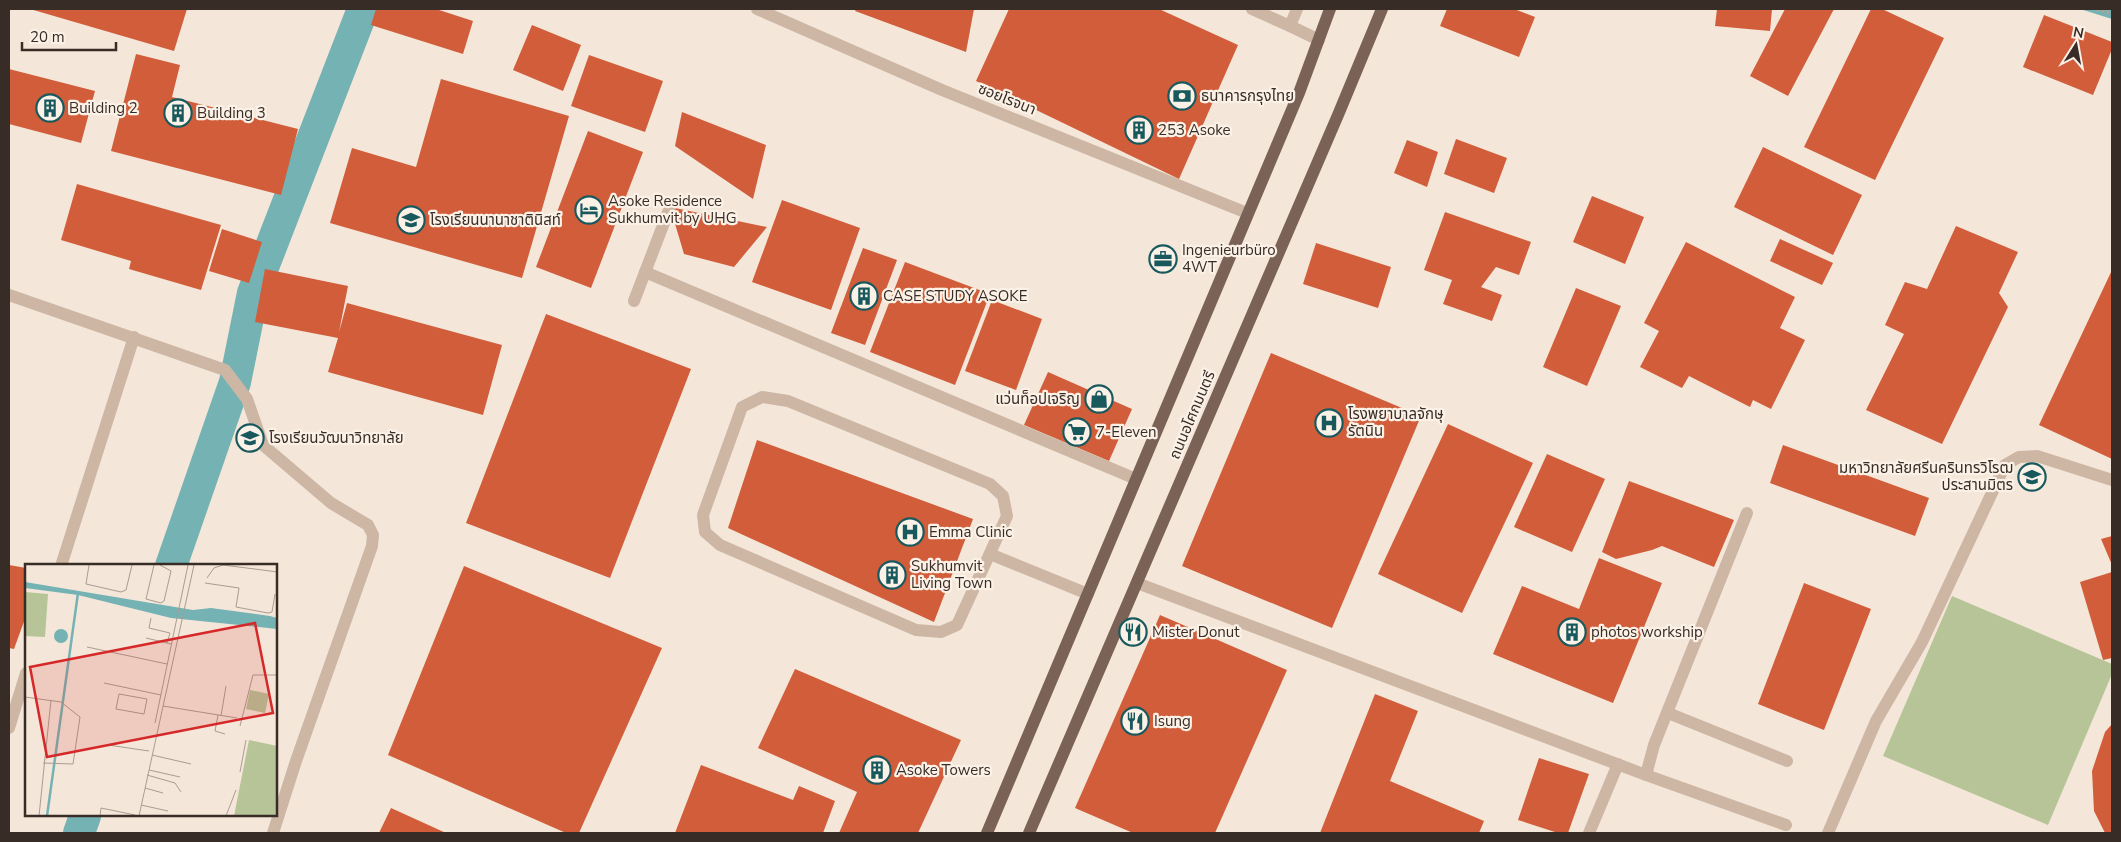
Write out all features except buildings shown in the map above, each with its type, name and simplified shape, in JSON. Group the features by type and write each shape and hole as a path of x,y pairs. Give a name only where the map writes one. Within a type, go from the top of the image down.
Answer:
{"main road":[{"name":"ถนนอโศกมนตรี","path":"987,833 1299,93 1330,9"},
{"name":"ถนนอโศกมนตรี","path":"1029,833 1382,10"}],"street":[{"name":"ซอยโรจนา","path":"757,9 951,94 1247,213"},
{"path":"1252,9 1319,40"},
{"path":"1290,26 1297,9"},
{"path":"634,301 670,207"},
{"path":"644,272 1136,479"},
{"path":"9,295 225,370 247,399 264,446 331,503 368,525 373,535 372,546 273,833"},
{"path":"61,564 134,337"},
{"path":"762,396 788,402 990,484 1003,496 1007,516 990,554 957,625 941,632 916,630 720,545 705,532 703,514 742,407 762,396"},
{"path":"1828,833 1876,721 1922,642 2005,465 2019,457 2037,456 2112,480"},
{"path":"1646,774 1654,745 1747,513"},
{"path":"990,554 1088,594"},
{"path":"1137,583 1618,764 1786,825"},
{"path":"9,728 25,676"},
{"path":"1668,713 1787,761"},
{"path":"1588,833 1618,764"}],"path":[{"path":"2097,9 2112,14"}],"green space":[{"path":"1952,596 2112,664 2112,674 2048,825 1883,756"}],"water":[{"path":"2080,9 2112,9 2112,19"}],"waterway":[{"path":"172,564 235,382 253,293 363,9"},
{"path":"79,833 85,817"}],"place":[{"name":"ธนาคารกรุงไทย","path":"1182,96"},
{"name":"Building 2","path":"50,108"},
{"name":"Building 3","path":"178,113"},
{"name":"253 Asoke","path":"1139,130"},
{"name":"Asoke Residence Sukhumvit by UHG","path":"589,210"},
{"name":"โรงเรียนนานาชาตินิสท์","path":"411,220"},
{"name":"Ingenieurbüro 4WT","path":"1163,259"},
{"name":"CASE STUDY ASOKE","path":"864,296"},
{"name":"แว่นท็อปเจริญ","path":"1099,399"},
{"name":"โรงพยาบาลจักษุ รัตนิน","path":"1329,423"},
{"name":"7-Eleven","path":"1077,432"},
{"name":"โรงเรียนวัฒนาวิทยาลัย","path":"250,438"},
{"name":"มหาวิทยาลัยศรีนครินทรวิโรฒ ประสานมิตร","path":"2032,477"},
{"name":"Emma Clinic","path":"910,532"},
{"name":"Sukhumvit Living Town","path":"892,575"},
{"name":"Mister Donut","path":"1133,632"},
{"name":"photos workship","path":"1572,632"},
{"name":"Isung","path":"1135,721"},
{"name":"Asoke Towers","path":"877,770"}]}
